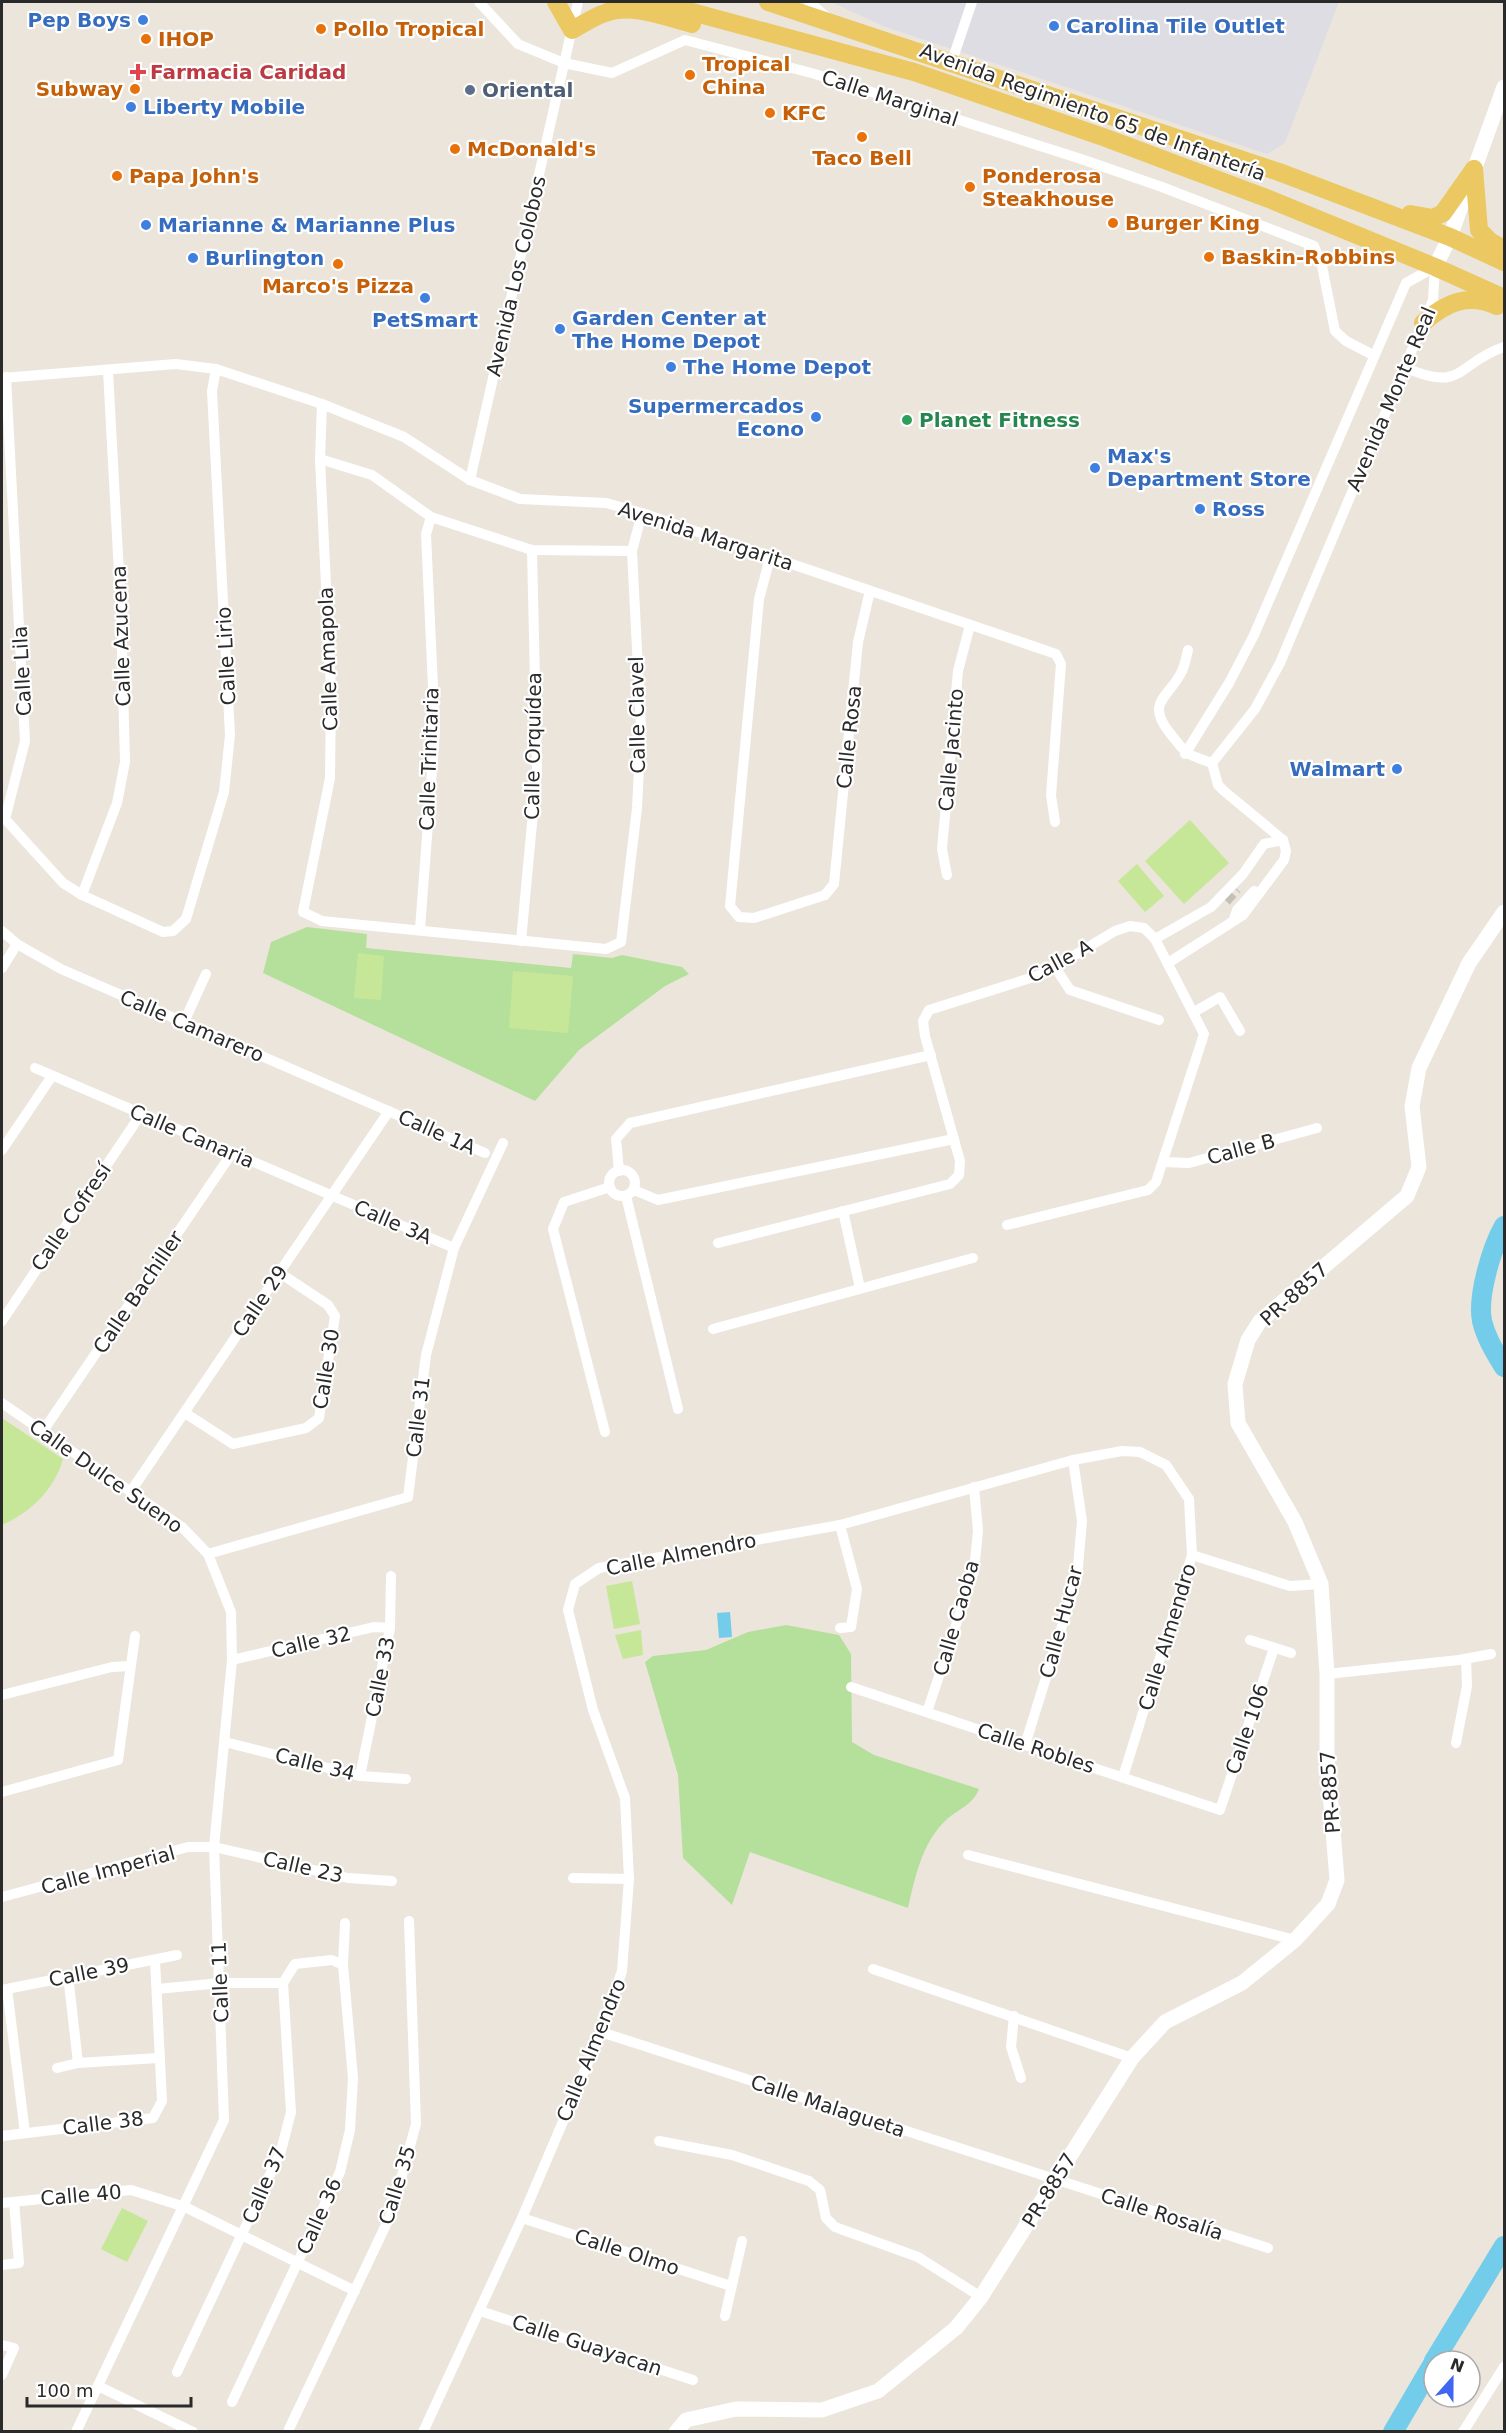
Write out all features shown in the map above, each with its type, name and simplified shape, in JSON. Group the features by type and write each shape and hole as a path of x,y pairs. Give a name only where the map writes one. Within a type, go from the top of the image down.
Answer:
{"main road":[{"path":"556,2 572,30 604,13 615,10 637,10 747,38 762,30"},
{"name":"Avenida Regimiento 65 de Infantería","path":"655,2 915,72 1106,138 1269,199 1504,298"},
{"name":"Avenida Regimiento 65 de Infantería","path":"768,2 952,61 1340,195 1450,237 1504,262"},
{"path":"1340,195 1375,199 1418,218 1433,218 1443,213 1474,169"},
{"path":"1474,169 1479,230 1491,242 1504,249"},
{"path":"1424,322 1440,309 1464,300 1484,301 1504,310"}],"street":[{"name":"Calle Marginal","path":"479,2 518,44 564,63 612,72 685,39 815,74 1081,159 1162,187 1314,246 1322,266 1335,330 1346,341 1373,355"},
{"name":"Avenida Los Colobos","path":"470,480 578,2"},
{"path":"809,2 834,23"},
{"path":"952,61 972,2"},
{"path":"1435,267 1450,237 1504,87"},
{"name":"Avenida Monte Real","path":"1212,763 1255,709 1280,663 1433,300 1435,267"},
{"name":"Avenida Monte Real","path":"1185,754 1229,683 1254,635 1373,355 1407,283 1435,267"},
{"path":"1404,367 1424,376 1446,379 1462,373 1490,352 1504,347"},
{"name":"Avenida Margarita","path":"4,377 108,371 176,364 216,369 322,404 404,437 470,480 520,499 606,503 642,513 1056,654 1061,664 1051,795 1055,822"},
{"name":"Calle Lirio","path":"82,896 163,932 173,932 186,919 224,792 230,735 212,391 216,369"},
{"name":"Calle Azucena","path":"82,896 117,803 125,762 121,610 108,371"},
{"name":"Calle Lila","path":"4,377 25,741 5,819 63,884 82,896"},
{"name":"Calle Amapola","path":"322,404 320,459 331,691 330,778 303,912 322,921 420,929"},
{"path":"320,459 372,475 431,517 532,550 632,551"},
{"name":"Calle Clavel","path":"521,940 606,949 621,942 637,808 641,728 632,551 642,513"},
{"name":"Calle Trinitaria","path":"420,929 435,730 426,534 431,517"},
{"name":"Calle Orquídea","path":"521,940 537,770 532,550"},
{"name":"Calle Rosa","path":"771,558 759,599 735,846 730,906 739,917 754,918 825,895 834,884 858,642 870,591"},
{"name":"Calle Jacinto","path":"947,875 942,849 958,671 970,625"},
{"path":"1168,963 1243,915 1263,892 1264,885 1284,860 1286,851 1283,840 1218,785 1212,763 1185,754 1161,723 1157,710 1164,695 1181,673 1188,650"},
{"path":"1211,907 1241,875 1264,844 1283,840"},
{"path":"1237,890 1242,883 1241,875"},
{"path":"1006,1225 1148,1190 1156,1182 1204,1034 1155,939 1226,901"},
{"name":"PR-8857","path":"676,2432 686,2420 736,2409 822,2410 860,2398 878,2391 956,2328 981,2297 1132,2058 1165,2022 1242,1983 1295,1940 1328,1904 1337,1880 1327,1755 1328,1674 1321,1584 1295,1522 1238,1423 1235,1384 1248,1340 1260,1321 1407,1196 1419,1167 1412,1106 1419,1068 1469,963 1504,912"},
{"name":"Calle A","path":"718,1243 950,1184 959,1175 960,1161 923,1021 929,1010 1043,974 1115,931 1130,926 1143,928 1155,939"},
{"path":"420,929 521,940"},
{"name":"Calle Camarero","path":"2,931 17,944 61,969 389,1111"},
{"path":"2,968 17,944"},
{"path":"1055,967 1070,990 1159,1020"},
{"path":"184,1022 206,974"},
{"path":"1194,1012 1220,997 1240,1031"},
{"path":"619,1171 615,1148 616,1139 630,1123 931,1056"},
{"name":"Calle Canaria","path":"35,1068 331,1196"},
{"path":"2,1150 52,1076"},
{"name":"Calle 1A","path":"389,1111 485,1153"},
{"name":"Calle 29","path":"131,1491 389,1111"},
{"name":"Calle Cofresí","path":"2,1321 141,1114"},
{"name":"Calle B","path":"1164,1162 1189,1163 1317,1128"},
{"path":"619,1171 611,1177 610,1187 616,1195 630,1193 658,1200 954,1139"},
{"name":"Calle 31","path":"208,1554 408,1497 426,1355 454,1248 502,1143"},
{"name":"Calle Bachiller","path":"43,1431 232,1152"},
{"path":"619,1171 632,1175 630,1193 678,1409"},
{"path":"605,1432 552,1229 564,1202 610,1187"},
{"name":"Calle 3A","path":"331,1196 454,1248"},
{"path":"843,1211 860,1288"},
{"path":"713,1329 973,1258"},
{"name":"Calle 30","path":"185,1413 233,1444 306,1428 319,1418 335,1316 328,1305 280,1273"},
{"name":"Calle Dulce Sueno","path":"2,1403 182,1527 208,1554"},
{"name":"Calle Almendro","path":"423,2432 522,2218 601,2032 622,1971 629,1879 625,1798 593,1710 568,1610 575,1584 599,1568 840,1525 1073,1460 1140,1452 1166,1465 1189,1499 1192,1555 1123,1778"},
{"name":"Calle Hucar","path":"1025,1745 1077,1578 1082,1521 1073,1460"},
{"name":"Calle Caoba","path":"927,1712 974,1571 978,1531 974,1487"},
{"path":"840,1525 857,1589 852,1627 840,1628"},
{"name":"Calle 11","path":"76,2432 185,2207 224,2120 221,1983 214,1847 232,1660 231,1612 208,1554"},
{"path":"1192,1555 1290,1586 1321,1584"},
{"name":"Calle 33","path":"360,1776 390,1628 391,1576"},
{"name":"Calle 32","path":"232,1660 374,1627 390,1628"},
{"path":"2,1792 118,1760 135,1636"},
{"path":"1250,1640 1291,1653"},
{"name":"Calle 106","path":"1220,1809 1274,1648"},
{"path":"1328,1674 1466,1659 1491,1654"},
{"path":"1456,1743 1467,1686 1466,1659"},
{"path":"2,1695 112,1667 130,1666"},
{"name":"Calle Robles","path":"851,1687 1220,1809"},
{"name":"Calle 34","path":"225,1742 360,1776 406,1779"},
{"name":"Calle Imperial","path":"2,1897 188,1847 214,1847"},
{"name":"Calle 23","path":"214,1847 348,1878 392,1881"},
{"path":"969,1855 1295,1940"},
{"path":"573,1878 629,1879"},
{"name":"Calle 35","path":"289,2428 392,2212 416,2124 409,1921"},
{"name":"Calle 36","path":"232,2402 340,2172 350,2130 353,2078 344,1965 345,1923"},
{"name":"Calle 39","path":"4,1990 68,1975 177,1955"},
{"name":"Calle 38","path":"2,2136 153,2118 162,2101 158,2058 155,1960"},
{"path":"157,1989 221,1983 283,1983 295,1964 332,1960 344,1965"},
{"path":"873,1969 1132,2058"},
{"path":"68,1975 78,2063"},
{"name":"Calle 37","path":"177,2372 281,2151 291,2112 283,1983"},
{"path":"4,1990 24,2133"},
{"path":"1014,2016 1011,2047 1021,2078"},
{"name":"Calle Malagueta","path":"601,2032 1055,2180"},
{"path":"57,2068 78,2063 158,2058"},
{"path":"659,2140 732,2155 809,2181 820,2190 826,2218 835,2227 918,2257 981,2297"},
{"name":"Calle Rosalía","path":"1055,2180 1268,2248"},
{"name":"Calle 40","path":"2,2203 131,2190 185,2207 355,2291"},
{"path":"2,2265 19,2263 14,2202"},
{"name":"Calle Olmo","path":"522,2218 731,2286"},
{"path":"725,2316 742,2241"},
{"name":"Calle Guayacan","path":"480,2311 693,2380"},
{"path":"2,2345 14,2348 2,2375"},
{"path":"1463,2432 1504,2367"},
{"path":"98,2386 156,2414 176,2428 193,2432"}],"shaded area":[{"path":"831,2 1339,2 1285,143 1267,154 883,26"}],"green space":[{"path":"1190,820 1229,863 1184,904 1145,861"},
{"path":"1137,864 1164,896 1145,912 1118,881"},
{"path":"307,927 367,934 366,948 571,968 573,954 612,958 622,955 682,967 689,974 665,986 579,1050 535,1101 263,973 271,942"},
{"path":"358,953 384,956 381,1000 354,998"},
{"path":"513,971 573,976 568,1033 509,1028"},
{"path":"2,1418 63,1459 54,1481 40,1499 22,1514 2,1525"},
{"path":"632,1581 640,1624 614,1629 606,1586"},
{"path":"786,1625 839,1635 851,1654 852,1742 874,1755 979,1789 973,1799 946,1820 931,1839 921,1861 908,1908 750,1852 732,1905 683,1858 678,1775 645,1662 653,1656 706,1650 748,1632"},
{"path":"641,1630 643,1655 623,1659 615,1635"},
{"path":"122,2208 148,2221 127,2262 101,2249"}],"water":[{"path":"730,1612 732,1637 719,1638 717,1613"}],"waterway":[{"path":"1504,1226 1487,1272 1481,1311 1486,1333 1504,1367"},
{"path":"1441,2349 1504,2246"},
{"path":"1393,2432 1422,2382"}],"tunnel":[{"path":"1226,901 1237,889"}],"place":[{"name":"Pep Boys","path":"143,20"},
{"name":"Carolina Tile Outlet","path":"1054,26"},
{"name":"Pollo Tropical","path":"321,29"},
{"name":"IHOP","path":"146,39"},
{"name":"Farmacia Caridad","path":"138,72"},
{"name":"Tropical China","path":"690,75"},
{"name":"Subway","path":"135,89"},
{"name":"Oriental","path":"470,90"},
{"name":"Liberty Mobile","path":"131,107"},
{"name":"KFC","path":"770,113"},
{"name":"Taco Bell","path":"862,137"},
{"name":"McDonald's","path":"455,149"},
{"name":"Papa John's","path":"117,176"},
{"name":"Ponderosa Steakhouse","path":"970,187"},
{"name":"Burger King","path":"1113,223"},
{"name":"Marianne & Marianne Plus","path":"146,225"},
{"name":"Baskin-Robbins","path":"1209,257"},
{"name":"Burlington","path":"193,258"},
{"name":"Marco's Pizza","path":"338,264"},
{"name":"PetSmart","path":"425,298"},
{"name":"Garden Center at The Home Depot","path":"560,329"},
{"name":"The Home Depot","path":"671,367"},
{"name":"Supermercados Econo","path":"816,417"},
{"name":"Planet Fitness","path":"907,420"},
{"name":"Max's Department Store","path":"1095,468"},
{"name":"Ross","path":"1200,509"},
{"name":"Walmart","path":"1397,769"}]}
